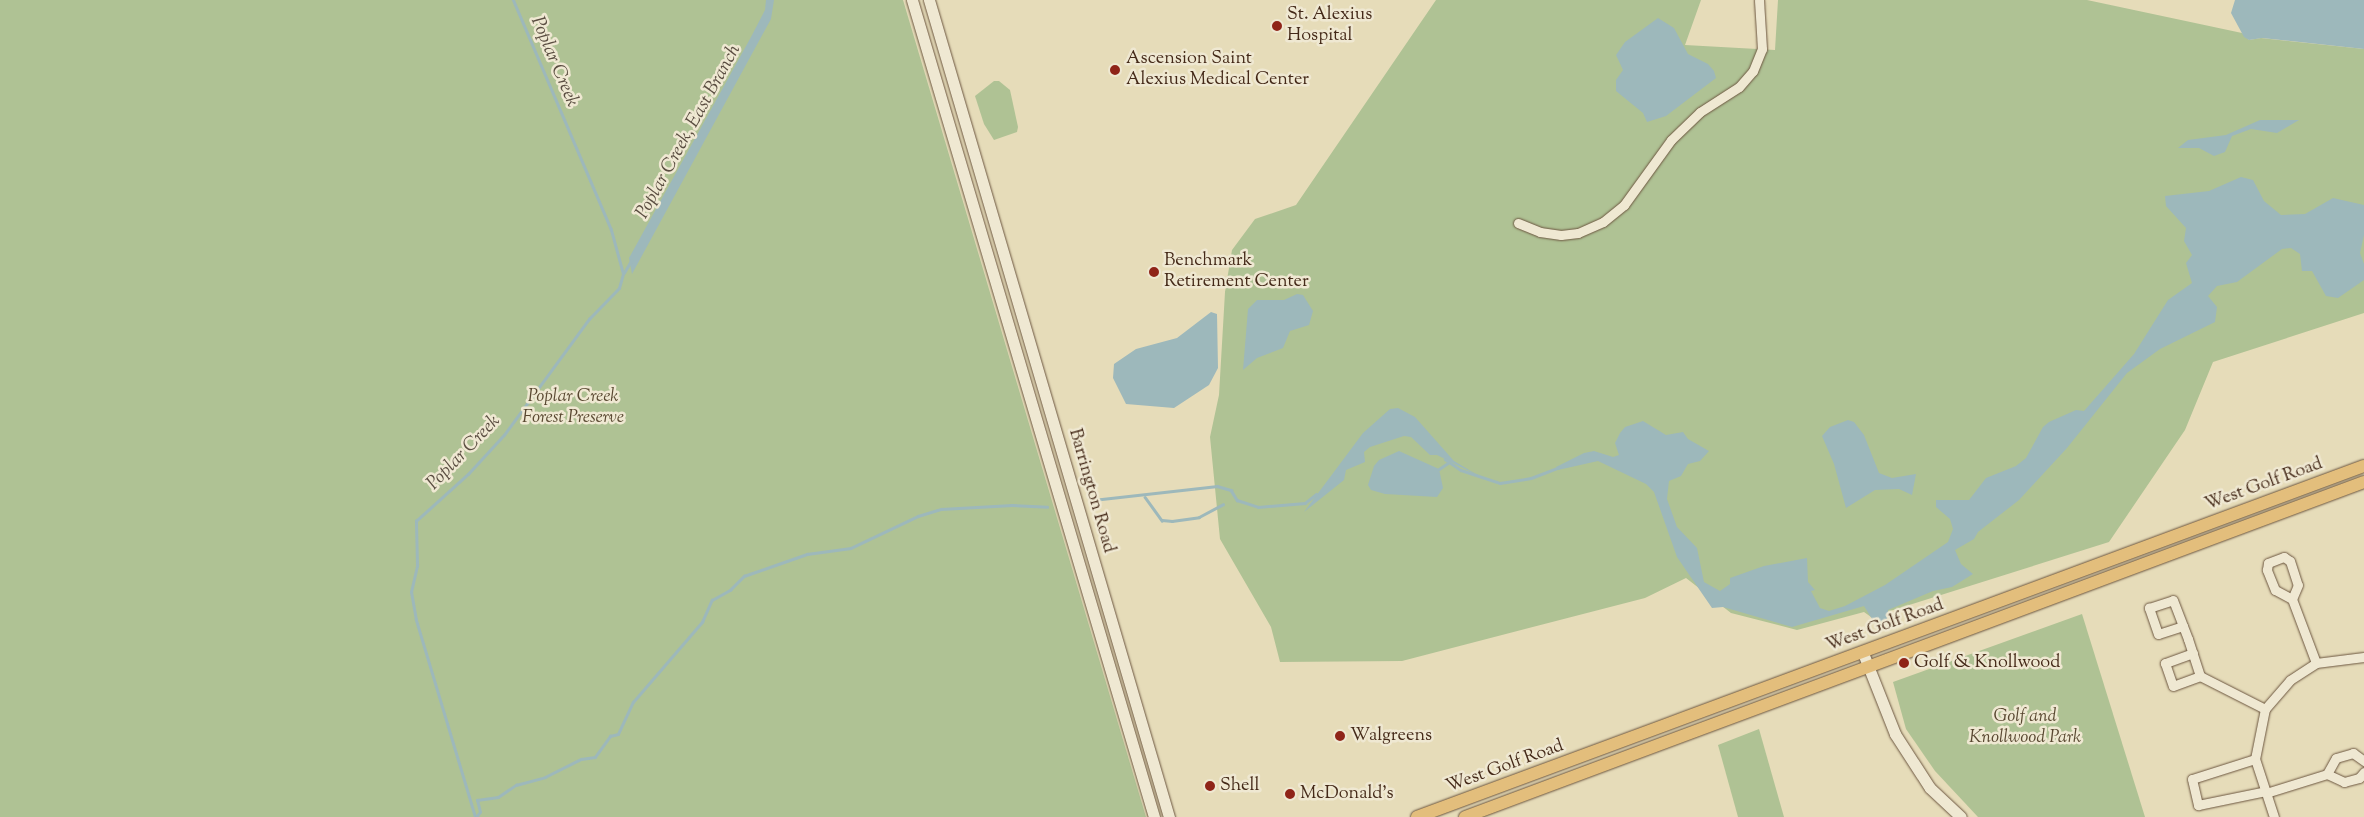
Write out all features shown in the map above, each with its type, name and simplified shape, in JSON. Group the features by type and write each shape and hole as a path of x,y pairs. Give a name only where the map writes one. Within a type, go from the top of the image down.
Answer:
{"main road":[{"name":"Barrington Road","path":"912,0 967,179 1154,817"},
{"name":"Barrington Road","path":"929,0 983,175 1169,817"},
{"name":"West Golf Road","path":"1417,817 2364,466"},
{"name":"West Golf Road","path":"1465,817 2364,482"},
{"path":"1863,653 1895,734 1930,788 1962,817"}],"street":[{"path":"1518,223 1540,232 1561,235 1578,233 1603,222 1624,205 1657,156 1681,129 1700,112 1739,87 1752,71 1762,49 1759,0"},
{"path":"2292,599 2298,586 2290,562 2284,558 2268,563 2267,570 2276,590 2292,599 2316,663"},
{"path":"2183,626 2200,676 2265,709"},
{"path":"2193,653 2165,662 2173,686 2200,676"},
{"path":"2274,817 2255,759 2265,709 2290,680 2316,663 2364,657"},
{"path":"2327,774 2336,758 2352,753 2364,761"},
{"path":"2255,759 2192,779 2198,805 2266,792 2327,774 2344,782 2359,778 2364,772"}],"green space":[{"name":"Poplar Creek Forest Preserve","path":"0,0 903,0 1146,817 0,817"},
{"path":"1436,0 1701,0 1685,45 1775,50 1778,0 2087,0 2242,33 2249,40 2261,38 2364,49 2364,313 2213,362 2185,430 2109,542 1871,617 1864,612 1797,630 1731,613 1686,578 1645,598 1402,661 1280,662 1271,627 1220,539 1210,437 1219,395 1225,292 1232,250 1255,219 1296,205"},
{"path":"994,81 999,81 1010,90 1018,127 1017,132 994,140 984,124 975,96"},
{"name":"Golf and Knollwood Park","path":"2082,614 2145,817 1978,817 1935,771 1906,729 1893,682"},
{"path":"1759,729 1784,817 1738,817 1718,745"}],"water":[{"path":"766,0 774,0 771,19 632,274 629,258 751,37 765,10"},
{"path":"2235,0 2364,0 2364,49 2262,38 2249,40 2244,37 2231,13"},
{"path":"1658,18 1674,28 1688,54 1708,64 1714,71 1716,78 1666,116 1647,122 1643,113 1616,91 1616,80 1623,70 1616,55 1625,42"},
{"path":"2260,120 2299,120 2277,133 2251,129 2232,136 2225,152 2214,156 2199,148 2178,148 2188,140 2226,135"},
{"path":"2241,177 2253,180 2264,201 2281,215 2305,214 2333,198 2364,205 2364,235 2360,253 2364,264 2364,280 2338,298 2326,296 2312,271 2302,271 2300,254 2291,248 2282,249 2237,282 2217,286 2208,296 2217,307 2215,322 2160,349 2127,373 2067,448 2019,500 1978,532 1974,539 1955,550 1961,564 1973,574 1952,587 1933,591 1888,610 1887,620 1877,627 1864,606 1792,627 1723,607 1712,608 1677,557 1654,492 1646,484 1598,461 1558,470 1556,467 1584,453 1594,451 1613,457 1619,455 1615,443 1620,433 1625,427 1643,421 1666,435 1683,432 1688,439 1709,451 1700,461 1688,464 1681,476 1669,481 1667,499 1677,527 1697,548 1704,582 1720,591 1730,584 1730,578 1764,566 1807,558 1808,582 1815,590 1811,591 1820,608 1829,611 1845,606 1885,585 1948,542 1953,529 1950,519 1936,507 1936,500 1969,500 1986,478 2016,466 2026,458 2043,427 2049,422 2076,410 2084,411 2134,354 2168,300 2192,283 2186,263 2192,255 2184,241 2186,228 2166,206 2165,196 2209,191"},
{"path":"1297,294 1303,295 1313,311 1309,325 1290,331 1283,348 1257,358 1243,370 1248,309 1257,300 1284,300"},
{"path":"1211,312 1217,314 1218,368 1209,385 1174,408 1126,404 1113,378 1114,364 1136,349 1177,338"},
{"path":"1398,408 1415,417 1454,461 1481,477 1437,455 1430,455 1411,437 1404,436 1370,447 1364,452 1365,462 1346,470 1344,480 1304,512 1363,433 1390,409"},
{"path":"1848,420 1854,422 1864,435 1879,473 1892,478 1916,474 1912,495 1899,489 1875,490 1846,508 1834,464 1822,436 1830,427"},
{"path":"1399,451 1439,469 1443,488 1437,497 1385,494 1371,490 1368,485 1374,466 1379,460"}],"waterway":[{"name":"Poplar Creek","path":"475,817 416,620 411,592 417,566 416,521 468,474 504,435 589,319 619,288 623,274 611,230 513,0"},
{"name":"Poplar Creek, East Branch","path":"624,273 631,261"},
{"path":"1445,459 1461,470 1500,483 1531,478 1559,467"},
{"path":"1439,469 1448,463"},
{"path":"1093,500 1217,486 1231,490 1237,500 1258,507 1305,503 1316,494"},
{"path":"1145,497 1162,520 1172,521 1199,517 1223,504"},
{"path":"476,817 480,812 477,800 498,797 516,785 545,777 581,759 595,757 610,736 618,734 633,702 702,622 712,600 730,590 744,576 807,554 851,548 918,516 941,509 1012,505 1047,507"}],"place":[{"name":"St. Alexius Hospital","path":"1277,26"},
{"name":"Ascension Saint Alexius Medical Center","path":"1115,70"},
{"name":"Benchmark Retirement Center","path":"1154,272"},
{"name":"Golf & Knollwood","path":"1904,663"},
{"name":"Walgreens","path":"1340,736"},
{"name":"Shell","path":"1210,786"},
{"name":"McDonald's","path":"1290,794"}]}
